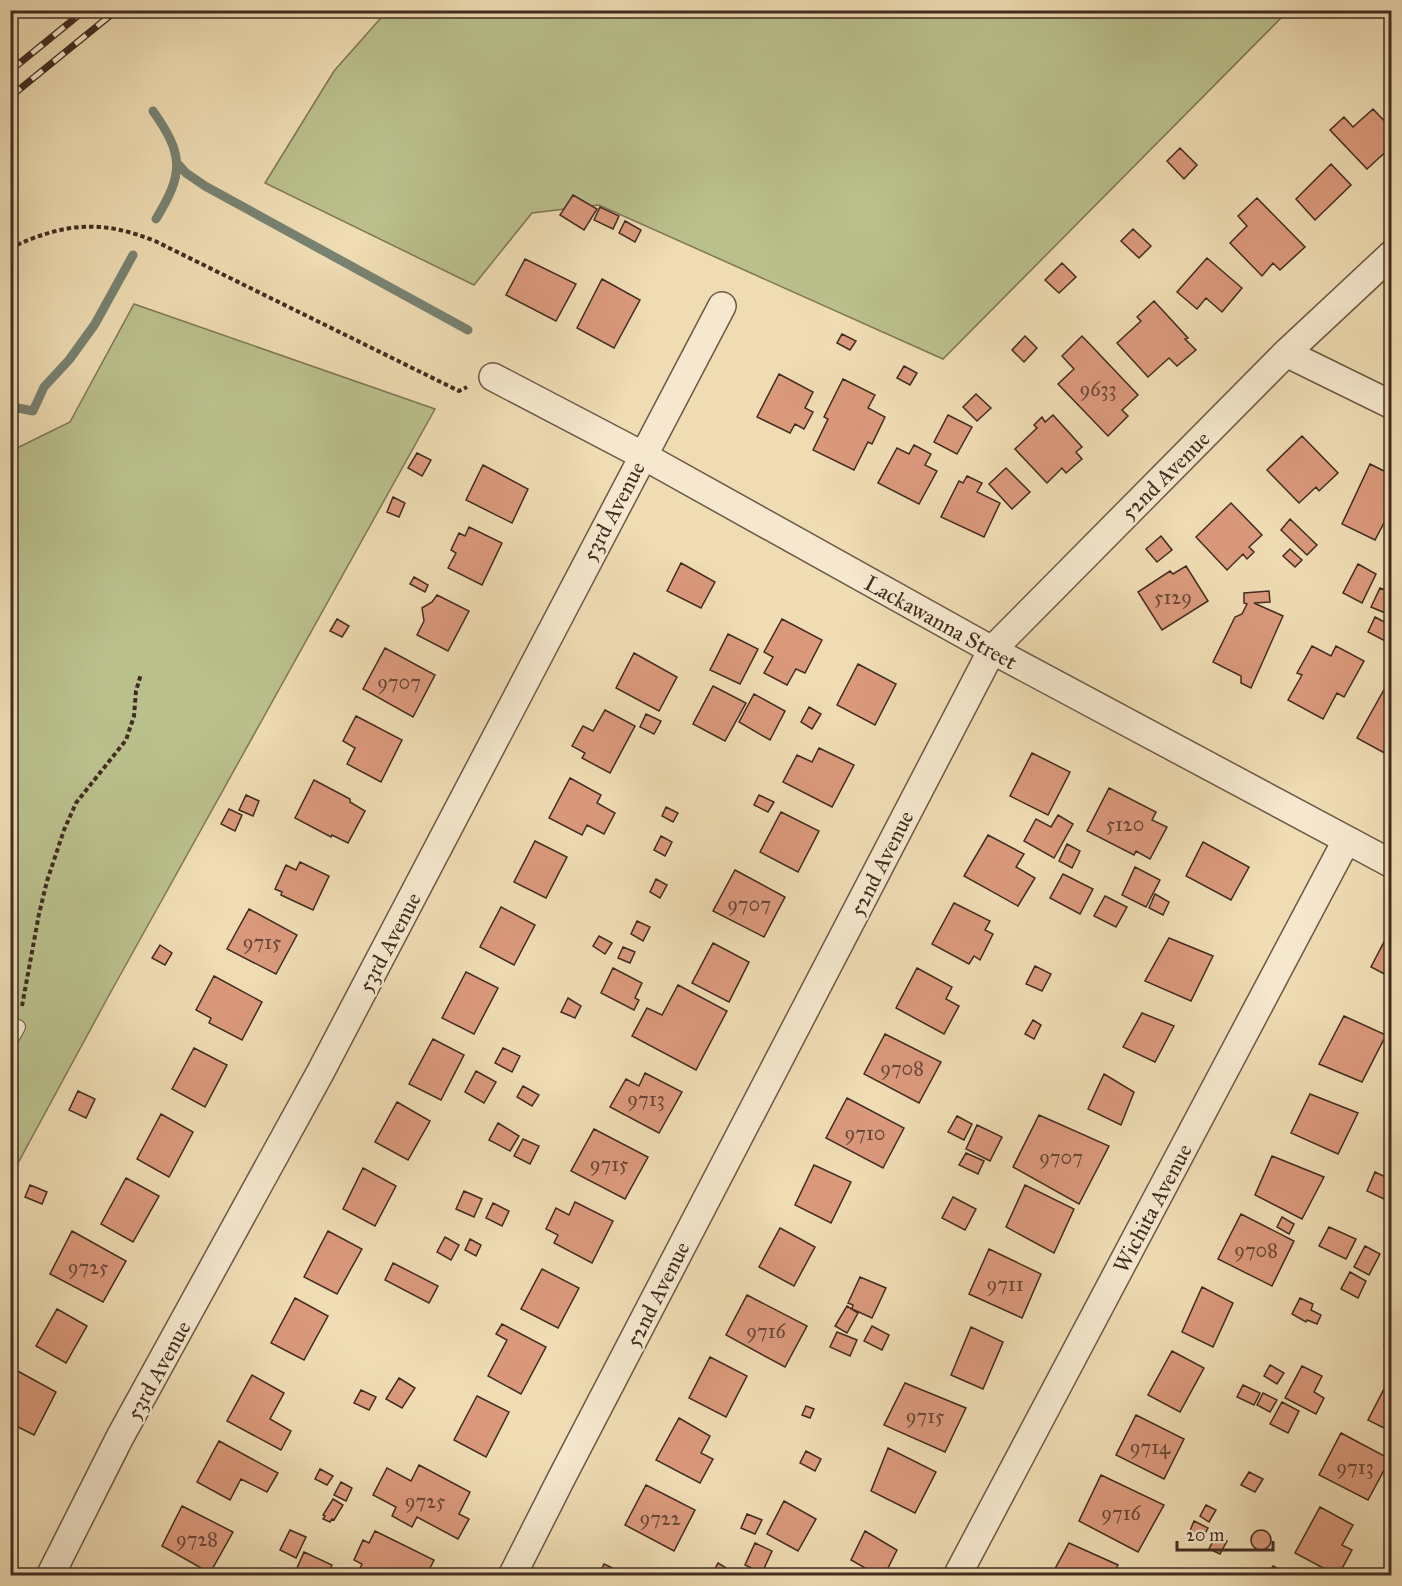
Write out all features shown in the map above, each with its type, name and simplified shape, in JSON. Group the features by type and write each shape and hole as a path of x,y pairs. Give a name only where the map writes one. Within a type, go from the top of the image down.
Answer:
{"street":[{"name":"52nd Avenue","path":"513,1575 572,1457 992,650 1286,352 1392,254"},
{"name":"53rd Avenue","path":"50,1575 120,1437 320,1073 722,306"},
{"path":"1286,352 1392,405"},
{"name":"Lackawanna Street","path":"493,377 642,455 992,650 1392,864"},
{"name":"Wichita Avenue","path":"957,1575 1346,841"}],"lane":[{"path":"10,1041 18,1027"}],"path":[{"path":"10,248 34,237 85,226 108,227 133,232 459,391 493,377"},
{"path":"18,1027 39,914 64,830 76,803 126,740 134,716 136,692 141,674"}],"green space":[{"path":"387,11 1288,11 943,359 599,205 532,213 474,285 265,183 334,71"},
{"path":"134,304 435,409 11,1176 11,451 70,422"}],"building":[{"path":"1373,109 1392,129 1392,146 1367,169 1330,130 1344,117 1353,127"},
{"path":"1180,148 1197,165 1184,179 1167,161"},
{"path":"1331,164 1351,185 1315,220 1296,199"},
{"path":"573,195 597,209 584,230 560,215"},
{"path":"1257,198 1305,247 1280,270 1273,263 1262,276 1230,243 1247,226 1238,216"},
{"path":"600,207 619,216 613,229 594,220"},
{"path":"625,221 641,230 635,242 619,233"},
{"path":"1133,229 1151,246 1139,258 1121,241"},
{"path":"1207,258 1242,288 1222,312 1206,298 1197,309 1177,292"},
{"path":"525,259 576,284 556,321 506,295"},
{"path":"1062,263 1076,277 1059,293 1045,280"},
{"path":"602,279 640,300 614,348 577,328"},
{"path":"1154,301 1196,350 1177,366 1169,358 1148,377 1117,343 1141,321 1137,317"},
{"path":"842,334 856,341 850,350 837,343"},
{"path":"1025,336 1037,348 1024,362 1012,350"},
{"path":"1082,336 1138,395 1122,410 1128,416 1108,436 1058,384 1074,369 1062,356"},
{"path":"904,366 917,373 910,385 897,378"},
{"path":"779,374 813,392 805,408 813,412 804,429 795,424 790,433 757,417"},
{"path":"843,379 875,395 868,408 885,417 872,444 868,442 854,470 813,450 828,419 824,417"},
{"path":"976,394 991,408 977,421 963,407"},
{"path":"948,415 972,427 957,454 934,442"},
{"path":"1053,415 1082,447 1076,452 1082,459 1066,473 1062,468 1047,483 1015,449 1037,428 1034,425 1042,417 1045,422"},
{"path":"1302,436 1338,473 1319,491 1316,487 1299,503 1267,470"},
{"path":"914,445 931,454 925,465 937,471 919,504 878,483 897,448 909,454"},
{"path":"417,453 431,460 422,476 408,468"},
{"path":"1370,464 1392,475 1392,524 1385,521 1375,540 1342,524"},
{"path":"483,465 528,489 512,523 466,500"},
{"path":"1006,468 1030,492 1012,509 989,484"},
{"path":"967,476 982,483 977,492 1000,503 984,537 941,517 959,481 963,483"},
{"path":"393,497 405,503 399,517 387,512"},
{"path":"1231,503 1262,535 1249,547 1254,552 1247,559 1243,554 1227,570 1196,537"},
{"path":"1290,519 1317,545 1307,555 1281,530"},
{"path":"469,527 502,543 482,585 448,568 456,553 451,550 459,533 465,536"},
{"path":"1161,536 1172,550 1157,562 1146,549"},
{"path":"1290,549 1302,560 1295,567 1283,556"},
{"path":"681,563 715,582 701,608 667,591"},
{"path":"1358,564 1376,574 1362,603 1343,593"},
{"path":"1186,566 1208,601 1162,630 1138,592 1170,571 1173,574"},
{"path":"414,577 428,585 425,592 410,584"},
{"path":"1380,588 1392,593 1390,615 1371,607"},
{"path":"1269,591 1270,602 1254,603 1283,616 1251,688 1241,683 1241,676 1213,662 1235,617 1242,614 1247,604 1244,603 1244,593"},
{"path":"437,595 469,611 448,651 417,635 424,621 422,608 432,602"},
{"path":"1375,617 1392,626 1385,641 1368,632"},
{"path":"337,619 349,626 342,637 330,631"},
{"path":"782,619 822,640 805,673 796,669 787,685 764,673 773,657 764,652"},
{"path":"728,634 758,649 740,684 710,670"},
{"path":"1312,646 1331,656 1336,646 1364,661 1344,697 1337,693 1323,719 1288,700 1302,675 1297,673"},
{"path":"385,648 435,675 413,717 363,689"},
{"path":"634,653 677,677 659,711 616,688"},
{"path":"858,664 896,684 875,725 837,705"},
{"path":"1392,679 1392,754 1390,756 1357,738"},
{"path":"713,686 746,703 725,741 693,724"},
{"path":"754,694 785,711 770,740 739,722"},
{"path":"809,707 821,714 812,729 801,722"},
{"path":"605,710 635,726 610,773 582,758 585,753 572,746 583,726 593,731"},
{"path":"646,714 661,721 654,734 640,727"},
{"path":"356,716 402,740 381,782 347,764 355,748 343,741"},
{"path":"819,748 854,765 832,807 783,782 797,755 812,762"},
{"path":"1032,753 1070,772 1048,815 1010,796"},
{"path":"570,778 601,795 597,803 615,813 604,834 587,825 582,835 549,818"},
{"path":"314,780 350,799 350,802 365,811 348,843 332,835 331,837 295,818"},
{"path":"1109,788 1156,812 1152,820 1167,827 1150,859 1136,851 1134,855 1087,831"},
{"path":"246,795 259,801 253,816 239,810"},
{"path":"759,795 774,802 768,812 754,805"},
{"path":"666,807 678,813 673,822 662,816"},
{"path":"229,809 242,815 235,831 221,824"},
{"path":"781,812 819,831 798,872 760,852"},
{"path":"1058,815 1073,824 1054,858 1024,841 1036,819 1051,827"},
{"path":"988,835 1024,854 1016,867 1035,878 1018,906 964,876"},
{"path":"661,836 672,842 665,856 654,850"},
{"path":"535,841 567,857 546,898 514,882"},
{"path":"1203,842 1249,867 1231,900 1186,876"},
{"path":"1067,844 1080,851 1072,868 1059,861"},
{"path":"300,862 329,876 313,910 281,895 282,892 275,889 286,865 296,870"},
{"path":"1135,867 1160,880 1146,907 1122,895"},
{"path":"735,870 785,897 764,937 713,911"},
{"path":"1063,874 1093,889 1080,914 1050,898"},
{"path":"656,879 667,885 660,898 650,892"},
{"path":"1155,894 1169,902 1163,915 1149,908"},
{"path":"1105,896 1127,907 1116,927 1094,916"},
{"path":"954,903 990,921 985,930 993,934 980,960 974,956 969,964 932,944"},
{"path":"501,907 535,925 514,965 480,947"},
{"path":"249,909 297,935 276,974 227,949"},
{"path":"637,921 650,927 643,941 631,934"},
{"path":"599,936 612,943 605,954 593,946"},
{"path":"1169,938 1213,956 1191,1001 1145,981"},
{"path":"1385,940 1392,943 1392,978 1371,967"},
{"path":"713,943 749,962 729,1002 692,983"},
{"path":"160,945 172,953 165,965 152,958"},
{"path":"623,947 635,952 630,963 618,958"},
{"path":"1035,966 1051,974 1042,991 1026,984"},
{"path":"613,968 642,983 635,998 639,1000 634,1010 601,993"},
{"path":"917,968 952,987 946,999 959,1006 944,1034 896,1008"},
{"path":"466,972 498,988 474,1034 442,1018"},
{"path":"214,976 262,1002 242,1040 209,1023 211,1018 196,1010"},
{"path":"678,985 727,1011 696,1070 632,1036 647,1008 662,1015"},
{"path":"568,998 581,1006 575,1018 561,1012"},
{"path":"1142,1013 1174,1026 1155,1062 1123,1047"},
{"path":"1344,1016 1386,1035 1362,1082 1319,1064"},
{"path":"1033,1020 1041,1025 1034,1039 1025,1034"},
{"path":"885,1034 941,1062 919,1103 864,1074"},
{"path":"433,1039 464,1055 441,1100 409,1084"},
{"path":"194,1048 227,1065 205,1107 172,1089"},
{"path":"503,1048 520,1056 512,1072 495,1063"},
{"path":"476,1071 496,1082 484,1103 465,1092"},
{"path":"645,1073 682,1092 659,1133 610,1107 626,1079 639,1086"},
{"path":"1104,1074 1134,1092 1121,1125 1088,1109"},
{"path":"523,1086 539,1095 532,1106 517,1097"},
{"path":"78,1091 95,1099 86,1118 69,1110"},
{"path":"1310,1094 1358,1113 1338,1154 1291,1133"},
{"path":"847,1098 904,1128 883,1168 826,1138"},
{"path":"397,1102 430,1121 408,1160 375,1142"},
{"path":"161,1114 193,1132 169,1177 137,1159"},
{"path":"1039,1115 1109,1146 1079,1204 1013,1167"},
{"path":"957,1116 972,1124 964,1140 948,1132"},
{"path":"498,1123 519,1136 510,1151 489,1140"},
{"path":"977,1125 1002,1137 990,1161 966,1149"},
{"path":"594,1129 648,1157 625,1199 571,1171"},
{"path":"523,1139 539,1146 530,1164 514,1156"},
{"path":"966,1153 984,1161 978,1174 959,1165"},
{"path":"1272,1156 1324,1177 1302,1219 1255,1195"},
{"path":"814,1165 851,1182 831,1223 795,1205"},
{"path":"363,1168 396,1186 375,1226 343,1209"},
{"path":"1375,1172 1392,1180 1384,1199 1367,1191"},
{"path":"126,1178 159,1196 133,1242 101,1224"},
{"path":"30,1185 47,1192 42,1204 25,1197"},
{"path":"1025,1185 1074,1209 1054,1253 1006,1227"},
{"path":"464,1191 482,1199 474,1217 456,1209"},
{"path":"953,1197 976,1209 965,1230 942,1218"},
{"path":"575,1202 613,1221 592,1263 554,1243 558,1235 546,1229 556,1208 569,1215"},
{"path":"493,1203 509,1211 502,1226 486,1218"},
{"path":"1241,1214 1294,1241 1272,1286 1218,1259"},
{"path":"1282,1217 1294,1224 1289,1234 1277,1227"},
{"path":"1329,1227 1356,1239 1346,1259 1319,1246"},
{"path":"780,1228 815,1247 794,1286 759,1267"},
{"path":"72,1231 126,1261 103,1302 50,1274"},
{"path":"328,1231 362,1249 337,1294 304,1277"},
{"path":"445,1237 459,1245 451,1260 437,1252"},
{"path":"470,1239 481,1245 476,1256 465,1250"},
{"path":"1365,1246 1380,1254 1369,1275 1354,1267"},
{"path":"989,1249 1041,1274 1022,1318 969,1294"},
{"path":"393,1263 438,1286 429,1303 385,1280"},
{"path":"542,1269 579,1288 558,1328 521,1309"},
{"path":"1350,1272 1366,1281 1358,1298 1341,1289"},
{"path":"860,1277 886,1288 872,1318 852,1309 853,1305 848,1303"},
{"path":"1202,1287 1233,1303 1213,1347 1182,1332"},
{"path":"747,1295 807,1326 785,1367 726,1335"},
{"path":"295,1298 328,1316 304,1360 271,1343"},
{"path":"1300,1298 1313,1304 1311,1310 1321,1315 1317,1324 1307,1320 1306,1322 1292,1314"},
{"path":"847,1306 858,1313 847,1333 835,1326"},
{"path":"57,1309 87,1326 66,1363 36,1346"},
{"path":"502,1324 546,1347 521,1394 488,1376 507,1340 496,1334"},
{"path":"872,1326 889,1335 882,1350 864,1341"},
{"path":"971,1327 1003,1342 983,1389 951,1375"},
{"path":"837,1332 857,1340 850,1356 830,1347"},
{"path":"1392,1332 1392,1349 1384,1345"},
{"path":"1172,1351 1204,1368 1180,1412 1148,1395"},
{"path":"710,1357 747,1376 726,1417 689,1398"},
{"path":"1270,1365 1284,1373 1277,1384 1264,1376"},
{"path":"1302,1366 1322,1376 1314,1392 1324,1398 1316,1414 1285,1398"},
{"path":"14,1369 56,1392 34,1435 10,1423 10,1377"},
{"path":"252,1375 284,1393 270,1419 291,1431 281,1450 227,1421"},
{"path":"399,1378 415,1388 402,1408 386,1399"},
{"path":"905,1383 966,1408 945,1452 884,1425"},
{"path":"1243,1385 1260,1393 1254,1405 1237,1397"},
{"path":"1392,1386 1392,1432 1368,1420 1384,1389 1388,1392"},
{"path":"361,1390 376,1397 369,1410 354,1403"},
{"path":"1263,1393 1277,1400 1270,1412 1257,1405"},
{"path":"477,1396 509,1412 486,1457 454,1440"},
{"path":"1282,1402 1299,1411 1288,1433 1270,1424"},
{"path":"806,1406 814,1409 810,1418 802,1415"},
{"path":"1136,1415 1184,1439 1164,1479 1116,1455"},
{"path":"679,1418 710,1436 701,1453 713,1459 700,1483 656,1460"},
{"path":"1341,1433 1390,1459 1368,1500 1319,1475"},
{"path":"219,1441 278,1473 267,1492 241,1479 230,1500 197,1482"},
{"path":"888,1448 936,1472 915,1513 871,1491"},
{"path":"806,1451 821,1459 815,1471 800,1463"},
{"path":"10,1458 18,1462 10,1475"},
{"path":"419,1465 470,1492 459,1514 469,1519 458,1539 417,1517 412,1527 392,1516 396,1507 373,1495 387,1468 411,1481"},
{"path":"320,1469 333,1476 327,1485 315,1479"},
{"path":"1249,1472 1263,1479 1255,1492 1241,1485"},
{"path":"1101,1475 1164,1505 1138,1552 1079,1521"},
{"path":"341,1482 352,1488 346,1501 334,1495"},
{"path":"646,1485 695,1510 674,1551 625,1525"},
{"path":"333,1499 343,1505 334,1520 330,1522 323,1519 325,1516 323,1515"},
{"path":"784,1501 816,1519 798,1551 767,1534"},
{"path":"1206,1505 1216,1510 1209,1522 1200,1516"},
{"path":"182,1506 233,1532 210,1573 162,1546"},
{"path":"1320,1507 1353,1525 1342,1545 1352,1550 1338,1576 1295,1553"},
{"path":"747,1514 762,1520 755,1534 741,1528"},
{"path":"1194,1521 1208,1528 1202,1539 1189,1533"},
{"path":"290,1530 306,1537 296,1558 280,1550"},
{"path":"1261,1530 1268,1533 1271,1540 1268,1547 1261,1550 1254,1547 1251,1540 1254,1533"},
{"path":"375,1531 434,1560 426,1576 359,1576 357,1574 362,1564 354,1560 363,1540 369,1543"},
{"path":"865,1531 897,1550 884,1576 879,1576 851,1560"},
{"path":"1216,1535 1227,1541 1220,1554 1209,1549"},
{"path":"755,1543 772,1551 762,1573 745,1565"},
{"path":"1069,1543 1118,1565 1113,1576 1051,1576"},
{"path":"304,1552 332,1565 327,1576 312,1576 297,1568"},
{"path":"718,1563 736,1574 735,1576 705,1576 707,1572 712,1574"},
{"path":"604,1564 629,1576 598,1576"},
{"path":"1273,1566 1290,1576 1267,1576"}],"waterway":[{"path":"153,111 170,140 177,164 172,189 156,219"},
{"path":"177,163 186,173 205,186 468,330"},
{"path":"10,411 18,408 33,411 44,387 69,360 95,324 133,255"}],"railway":[{"path":"10,71 85,10"},
{"path":"10,97 117,10"}]}
